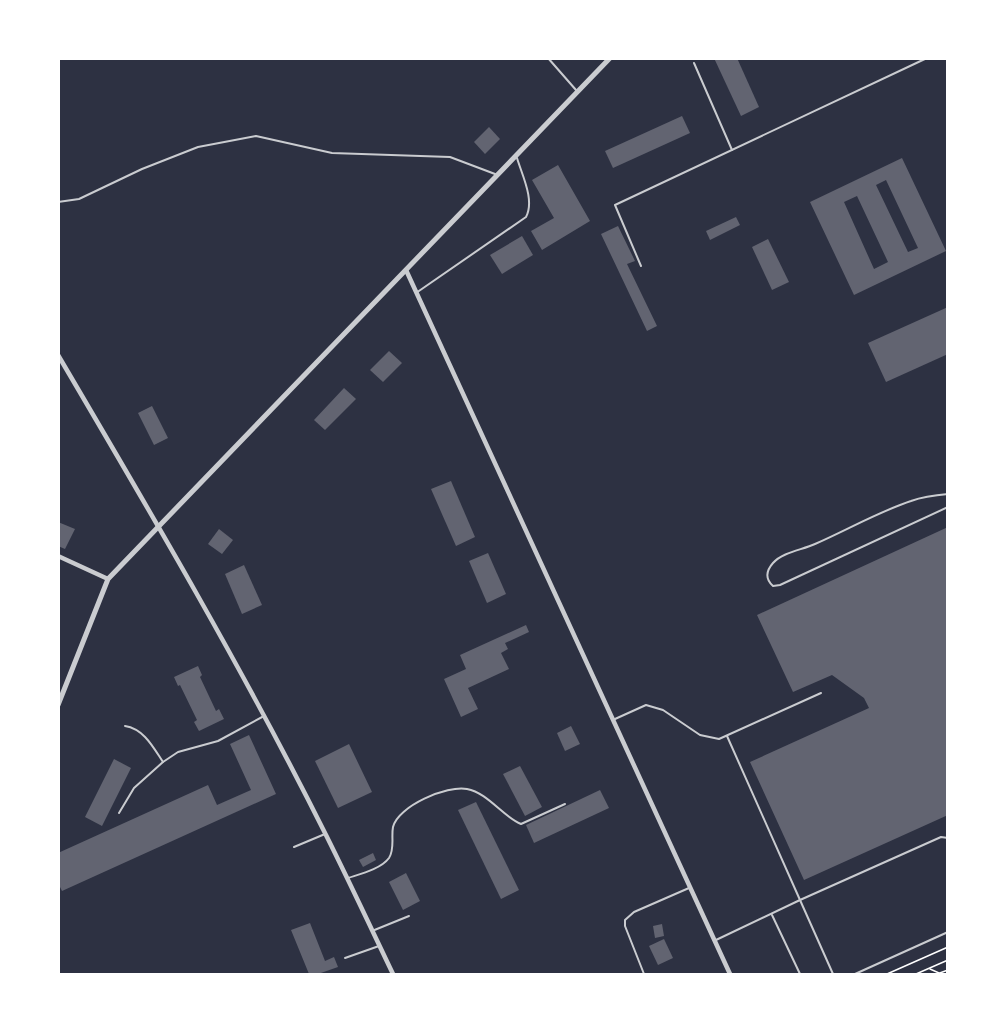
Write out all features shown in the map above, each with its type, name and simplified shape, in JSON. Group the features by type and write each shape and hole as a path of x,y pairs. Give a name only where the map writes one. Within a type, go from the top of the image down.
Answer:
{"street":[{"path":"58,705 108,579 610,58"},
{"path":"406,270 730,975"},
{"path":"58,355 158,526 264,716 348,878 393,975"},
{"path":"58,556 108,579"}],"lane":[{"path":"548,58 578,92"},
{"path":"641,266 615,205 927,58"},
{"path":"694,63 732,150"},
{"path":"58,202 79,199 142,169 198,147 256,136 332,153 450,157 498,175"},
{"path":"416,293 526,217 529,211 529,200 516,156"},
{"path":"948,494 913,500 813,545 786,554 774,562 768,570 766,575 768,582 773,586 780,585 948,507"},
{"path":"612,720 646,705 663,710 700,735 719,739 821,693"},
{"path":"120,813 134,788 163,762 178,752 218,741 264,716"},
{"path":"125,726 134,727 148,739 163,762"},
{"path":"727,736 833,975"},
{"path":"348,878 387,861 392,853 393,826 398,815 408,807 430,797 455,789 467,789 479,794 521,824 565,804"},
{"path":"294,847 325,834"},
{"path":"714,941 941,837 948,838"},
{"path":"644,975 625,926 625,920 634,912 689,888"},
{"path":"771,914 800,975"},
{"path":"372,931 409,916"},
{"path":"855,975 948,932"},
{"path":"345,958 379,946"}],"path":[{"path":"887,975 948,947"},
{"path":"916,975 948,960"},
{"path":"930,968 938,974 948,970"},
{"path":"892,972 897,975"}],"building":[{"path":"714,58 737,58 759,107 741,116"},
{"path":"682,116 690,133 613,168 605,151"},
{"path":"489,127 500,139 485,154 474,142"},
{"path":"902,158 946,251 854,295 810,202","holes":["886,180 918,248 908,252 876,185","857,196 888,262 874,269 844,202"]},
{"path":"558,165 590,221 542,250 531,231 554,218 532,180"},
{"path":"736,217 740,225 710,240 706,231"},
{"path":"618,226 635,261 627,264 657,326 647,331 601,234"},
{"path":"522,236 533,255 502,274 490,255"},
{"path":"768,239 789,282 772,290 752,247"},
{"path":"948,307 948,354 886,382 868,343"},
{"path":"389,351 402,363 383,382 370,370"},
{"path":"344,388 356,399 325,430 314,420"},
{"path":"152,406 168,438 154,445 138,413"},
{"path":"451,481 475,537 456,546 431,489"},
{"path":"58,522 75,529 65,549 58,546"},
{"path":"948,527 948,815 804,880 750,762 869,708 864,698 832,675 793,692 757,615"},
{"path":"219,529 233,540 222,554 208,544"},
{"path":"488,553 506,594 487,603 469,561"},
{"path":"244,565 262,605 242,614 225,574"},
{"path":"526,625 529,632 505,643 508,649 501,653 509,669 468,688 478,709 461,717 444,679 466,669 460,655"},
{"path":"198,666 202,675 200,677 216,711 219,709 224,719 199,731 194,722 197,720 174,677"},
{"path":"571,726 580,744 565,751 557,733"},
{"path":"249,735 276,794 62,891 58,883 58,853 208,785 217,805 251,790 230,744"},
{"path":"349,744 372,792 338,808 315,761"},
{"path":"114,759 131,768 102,826 85,817"},
{"path":"520,766 542,807 525,816 503,774"},
{"path":"600,790 609,808 534,843 526,825"},
{"path":"476,802 519,890 501,899 458,810"},
{"path":"373,853 376,860 363,867 359,860"},
{"path":"406,873 420,901 403,910 389,882"},
{"path":"310,923 325,961 334,957 338,967 318,974 309,974 291,930"},
{"path":"662,924 664,936 655,938 653,926"},
{"path":"664,939 673,958 658,965 649,946"}]}
